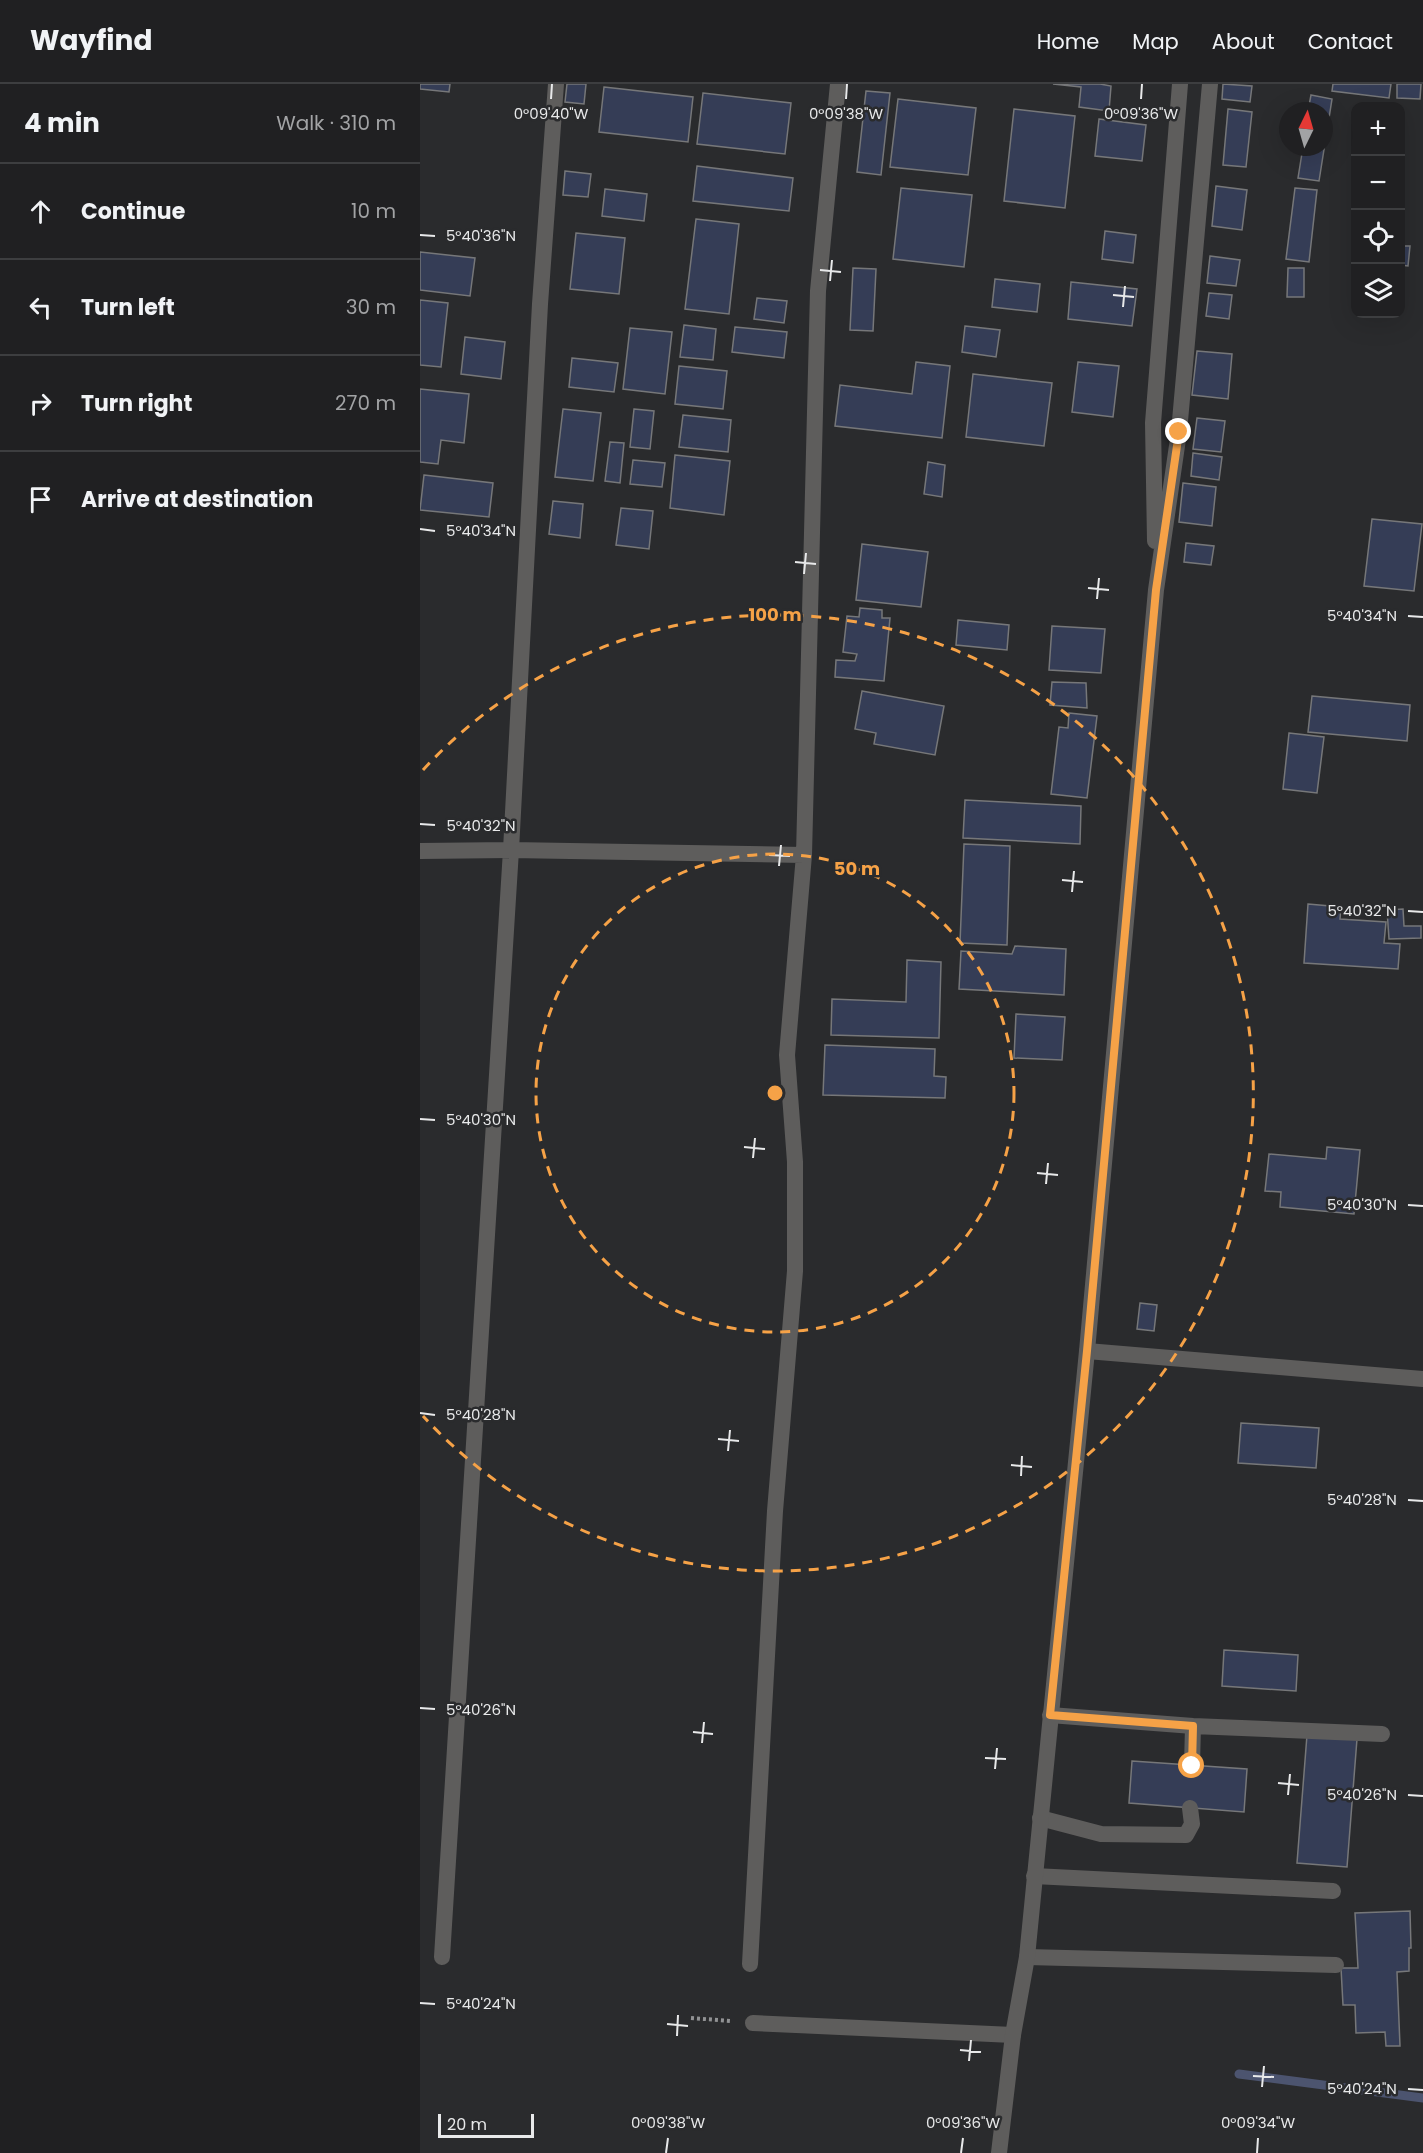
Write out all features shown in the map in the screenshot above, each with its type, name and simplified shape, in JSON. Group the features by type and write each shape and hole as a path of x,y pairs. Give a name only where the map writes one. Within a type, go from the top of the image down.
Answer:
{"street":[{"path":"442,1957 511,850 540,304 556,84"},
{"path":"750,1964 775,1511 795,1271 795,1162 787,1055 804,855 818,291 838,84"},
{"path":"1156,590 1153,423 1180,84"},
{"path":"999,2153 1013,2035 1027,1957 1087,1351 1156,590 1179,432 1210,84"},
{"path":"420,851 511,850 804,855"},
{"path":"1087,1351 1423,1379"},
{"path":"1050,1715 1193,1726 1382,1734"},
{"path":"1192,1766 1193,1726"},
{"path":"1040,1818 1101,1834 1186,1835 1192,1824 1190,1808"},
{"path":"1034,1876 1333,1891"},
{"path":"1027,1957 1336,1965"},
{"path":"753,2023 1013,2035"}],"path":[{"path":"691,2018 753,2023"}],"building":[{"path":"420,84 450,84 449,92 420,89"},
{"path":"567,84 586,84 584,104 565,102"},
{"path":"1053,84 1111,86 1109,111 1079,107 1081,87"},
{"path":"1223,84 1252,86 1250,102 1222,99"},
{"path":"1333,84 1391,84 1389,98 1332,91"},
{"path":"1397,84 1421,84 1420,99 1397,98"},
{"path":"604,87 693,97 688,142 599,132"},
{"path":"866,91 890,93 881,175 857,172"},
{"path":"703,93 791,103 785,154 697,144"},
{"path":"1311,95 1332,99 1332,102 1310,102"},
{"path":"898,99 976,108 968,175 890,167"},
{"path":"1014,109 1075,116 1065,208 1004,201"},
{"path":"1228,109 1252,112 1246,167 1223,165"},
{"path":"1099,119 1146,125 1142,161 1095,156"},
{"path":"1302,156 1323,156 1319,181 1298,178"},
{"path":"697,166 793,178 789,211 693,201"},
{"path":"565,171 591,174 588,197 563,195"},
{"path":"1216,186 1247,190 1242,230 1212,226"},
{"path":"901,188 972,195 964,267 893,259"},
{"path":"1295,188 1317,190 1309,262 1286,259"},
{"path":"605,189 647,194 644,221 602,216"},
{"path":"696,219 739,224 729,314 685,309"},
{"path":"1105,231 1136,235 1133,263 1102,259"},
{"path":"576,233 625,238 619,294 570,289"},
{"path":"1405,246 1410,246 1408,266 1405,266"},
{"path":"420,252 475,258 470,296 420,290"},
{"path":"1210,256 1240,260 1236,286 1207,283"},
{"path":"853,268 876,269 873,331 850,330"},
{"path":"1288,268 1304,268 1304,297 1287,297"},
{"path":"995,279 1040,284 1037,312 992,307"},
{"path":"1071,282 1137,289 1132,326 1068,319"},
{"path":"1209,293 1232,295 1229,319 1206,316"},
{"path":"757,298 787,301 784,323 754,319"},
{"path":"420,300 448,303 441,367 420,365"},
{"path":"684,325 716,329 713,360 680,357"},
{"path":"965,326 1000,330 996,357 962,352"},
{"path":"735,327 787,332 784,358 732,352"},
{"path":"630,328 672,332 665,394 623,389"},
{"path":"465,337 505,342 501,379 461,374"},
{"path":"1197,351 1232,354 1228,399 1192,395"},
{"path":"572,358 618,363 614,392 569,387"},
{"path":"916,362 950,366 942,438 835,426 840,385 912,394"},
{"path":"1078,362 1119,366 1113,417 1072,412"},
{"path":"679,366 727,371 723,409 675,404"},
{"path":"973,374 1052,383 1044,446 966,437"},
{"path":"420,389 469,394 464,443 441,440 438,464 420,462"},
{"path":"563,409 601,413 593,481 555,477"},
{"path":"634,409 654,411 650,449 630,447"},
{"path":"683,415 731,420 728,452 679,447"},
{"path":"1197,418 1225,421 1221,452 1193,449"},
{"path":"610,442 624,443 620,483 605,481"},
{"path":"1193,453 1222,457 1219,480 1191,476"},
{"path":"675,455 730,461 724,515 670,508"},
{"path":"633,460 665,463 662,487 630,484"},
{"path":"928,462 945,465 942,497 924,494"},
{"path":"424,475 493,483 489,517 420,510"},
{"path":"1183,483 1216,487 1212,526 1179,522"},
{"path":"553,501 583,504 580,538 549,534"},
{"path":"621,508 653,511 649,549 616,545"},
{"path":"1372,519 1422,524 1414,591 1364,586"},
{"path":"1186,543 1214,546 1211,565 1184,562"},
{"path":"862,544 928,552 921,607 856,600"},
{"path":"860,608 882,610 882,618 890,618 884,681 835,677 836,660 855,661 857,654 843,652 847,616 859,617"},
{"path":"958,620 1009,625 1007,650 956,645"},
{"path":"1052,626 1105,629 1101,673 1049,670"},
{"path":"1052,682 1086,683 1087,708 1050,705"},
{"path":"862,691 944,706 935,755 874,744 876,733 855,729"},
{"path":"1312,696 1410,705 1407,741 1308,732"},
{"path":"1069,713 1097,716 1087,798 1051,794 1059,727 1068,728"},
{"path":"1289,733 1324,737 1317,793 1283,789"},
{"path":"965,800 1081,806 1080,844 963,838"},
{"path":"964,844 1010,846 1007,945 960,943"},
{"path":"1308,904 1341,907 1340,919 1386,922 1384,943 1400,944 1398,969 1304,963"},
{"path":"1403,909 1404,926 1421,926 1421,938 1389,939 1387,910"},
{"path":"1015,946 1066,949 1064,995 959,989 961,951 1012,954"},
{"path":"907,960 941,962 939,1038 831,1035 832,999 906,1002"},
{"path":"1016,1014 1065,1017 1062,1060 1014,1058"},
{"path":"825,1045 935,1049 934,1076 946,1077 945,1098 823,1095"},
{"path":"1327,1147 1360,1150 1354,1214 1280,1207 1281,1192 1265,1191 1269,1154 1326,1159"},
{"path":"1140,1303 1157,1305 1154,1331 1137,1329"},
{"path":"1241,1423 1319,1428 1316,1468 1238,1463"},
{"path":"1224,1650 1298,1655 1296,1691 1222,1686"},
{"path":"1307,1735 1357,1739 1347,1867 1297,1863"},
{"path":"1132,1761 1247,1769 1244,1812 1129,1803"},
{"path":"1410,1911 1409,1971 1397,1972 1400,2046 1386,2046 1385,2032 1356,2033 1355,2005 1343,2005 1341,1968 1358,1968 1355,1913"}],"waterway":[{"path":"1239,2074 1423,2098"}],"route":[{"path":"1179,432 1156,590 1087,1351 1050,1715 1193,1726 1192,1766"}]}
